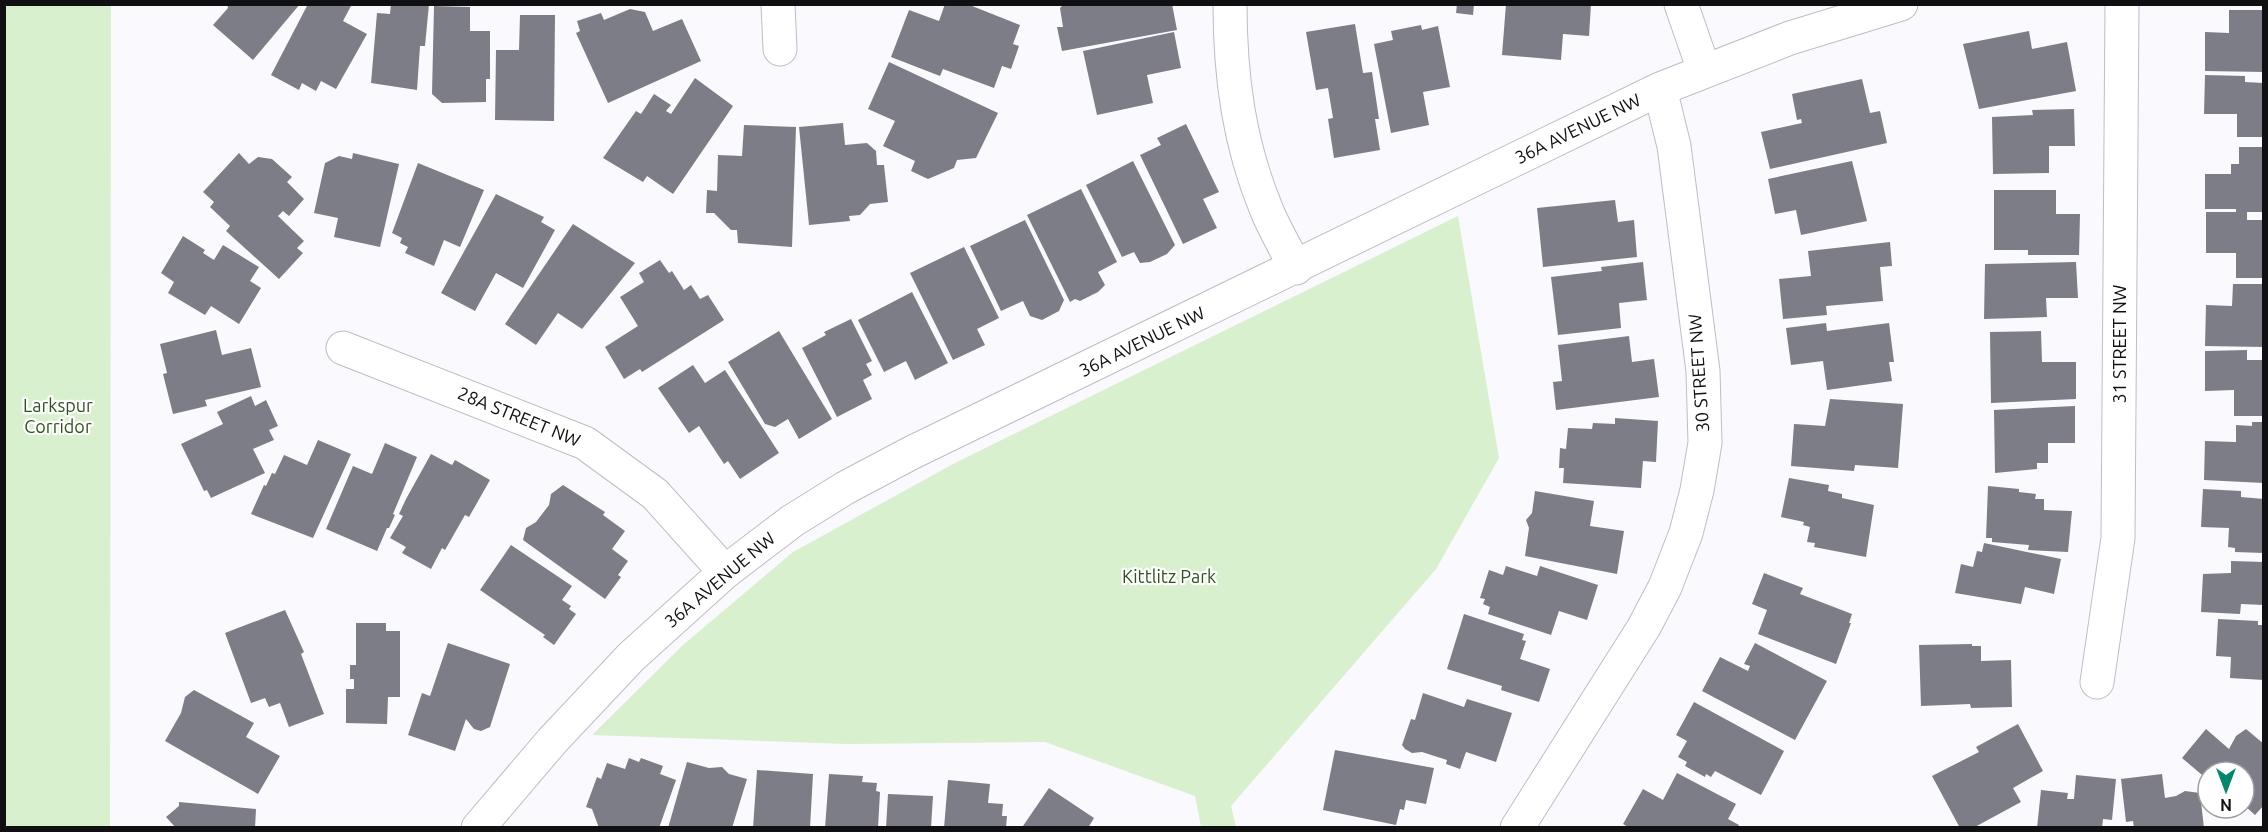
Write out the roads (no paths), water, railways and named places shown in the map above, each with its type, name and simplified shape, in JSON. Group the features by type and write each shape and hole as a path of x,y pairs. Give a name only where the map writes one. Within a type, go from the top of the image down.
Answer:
{"street":[{"path":"778,4 780,49"},
{"path":"1230,4 1232,73 1245,143 1268,212 1296,268"},
{"path":"1681,4 1704,70"},
{"name":"36A AVENUE NW","path":"478,828 545,749 631,657 725,572 792,521 855,483 1660,89 1790,38 1901,4"},
{"name":"31 STREET NW","path":"2097,682 2118,538 2122,4"},
{"name":"30 STREET NW","path":"1517,828 1649,617 1665,587 1686,533 1697,490 1704,443 1702,371 1674,146 1660,89"},
{"name":"28A STREET NW","path":"343,348 585,443 655,494 725,572"}],"park label":[{"name":"Larkspur Corridor","path":"58,416"},
{"name":"Kittlitz Park","path":"1169,577"}]}
